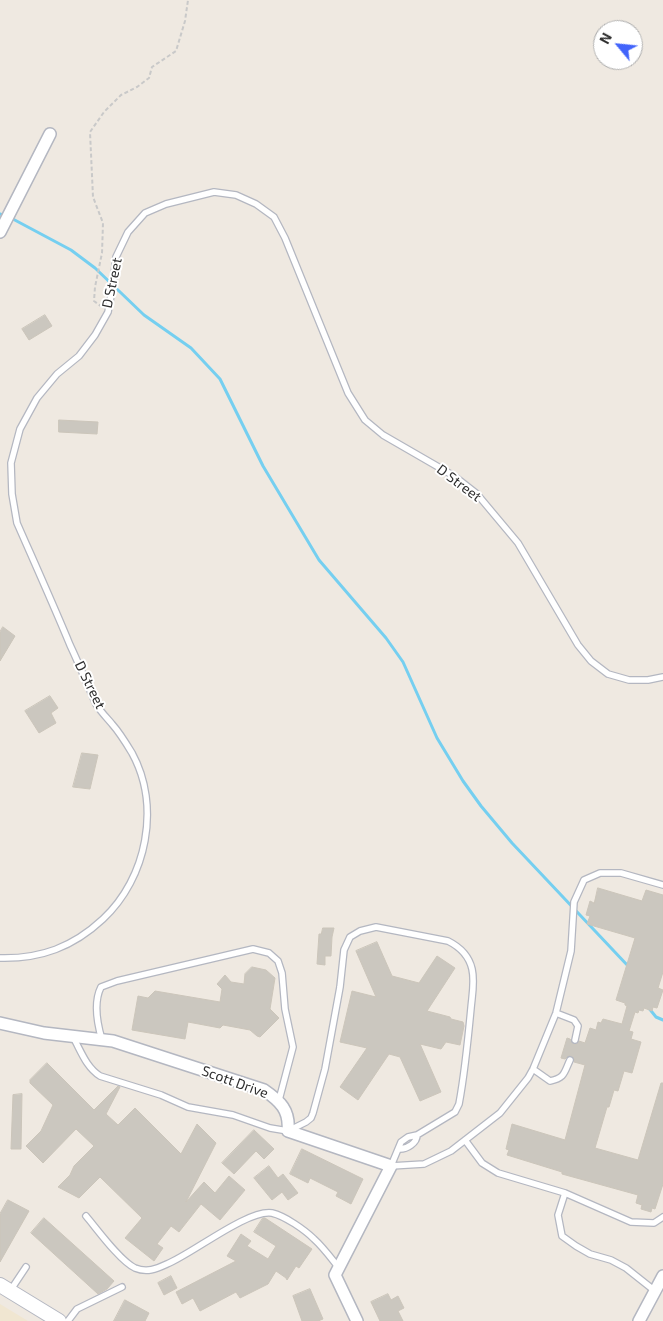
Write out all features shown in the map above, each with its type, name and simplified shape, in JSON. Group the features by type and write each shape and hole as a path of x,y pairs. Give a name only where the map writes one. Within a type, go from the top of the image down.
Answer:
{"street":[{"path":"0,232 50,134"},
{"name":"Scott Drive","path":"0,1023 44,1033 113,1041 264,1090 279,1100 289,1120 288,1131"},
{"path":"288,1131 391,1166 335,1276 357,1321"},
{"path":"639,1321 663,1276"},
{"path":"5,1288 59,1321"}],"lane":[{"name":"D Street","path":"0,958 22,958 53,952 88,933 111,912 132,882 143,854 148,812 143,783 132,754 119,732 97,706 17,523 12,494 11,463 20,429 37,398 57,374 79,356 96,336 108,312 116,257 128,232 145,214 166,204 214,192 236,195 256,204 274,217 285,238 348,393 365,420 383,435 454,476 477,494 518,543 578,645 591,661 608,674 629,680 648,680 663,677"},
{"path":"391,1166 424,1164 451,1151 500,1113 533,1069 556,1013 571,951 574,902 584,880 600,873 621,874 663,885"},
{"path":"74,1037 86,1063 94,1073 100,1076 161,1095 188,1107 233,1115 270,1128 288,1131 306,1122 313,1113 325,1069 340,987 344,950 350,938 360,931 376,927 448,941 458,946 466,955 472,969 474,983 469,1039 459,1104 455,1112 417,1134 415,1141 407,1148 400,1149 391,1166"},
{"path":"102,1040 97,1024 97,995 101,987 117,981 253,949 269,953 278,961 282,972 285,1008 293,1047 279,1100"},
{"path":"556,1013 574,1020 578,1026 575,1040"},
{"path":"533,1069 550,1080 560,1079 564,1075 570,1060"},
{"path":"466,1140 482,1163 498,1173 565,1193 630,1222 654,1223 663,1217"},
{"path":"565,1193 558,1215 562,1236 590,1254 611,1260 626,1268 655,1291"},
{"path":"86,1216 123,1259 133,1267 144,1271 155,1270 176,1260 232,1227 260,1214 272,1213 285,1218 314,1238 339,1268"},
{"path":"5,1288 26,1267"},
{"path":"68,1321 77,1309 122,1287"}],"path":[{"path":"108,312 94,301 94,287 102,253 103,223 93,197 90,132 104,112 121,95 137,87 148,78 152,67 176,51 185,22 188,0"}],"shaded area":[{"path":"0,1304 28,1321 0,1321"}],"building":[{"path":"45,315 52,326 29,340 22,329"},
{"path":"59,420 98,422 97,434 59,432"},
{"path":"3,627 15,636 0,661 0,632"},
{"path":"50,696 58,708 51,713 56,723 39,733 25,711"},
{"path":"82,753 98,755 90,789 73,787"},
{"path":"598,888 642,901 646,890 663,895 663,972 658,988 663,990 657,1008 653,1007 652,1011 644,1008 643,1011 635,1012 629,1031 633,1032 631,1039 641,1042 632,1073 624,1071 618,1091 614,1090 595,1148 638,1160 661,1083 663,1083 663,1184 655,1209 652,1208 651,1212 641,1209 642,1205 636,1203 638,1195 562,1174 562,1172 507,1155 509,1150 506,1149 512,1124 565,1140 585,1065 574,1062 574,1058 571,1056 565,1059 561,1058 567,1038 574,1044 577,1044 579,1041 585,1043 590,1028 596,1030 598,1022 601,1023 603,1019 622,1024 627,1006 625,1003 616,1000 635,938 587,924 590,916 586,915 590,901 594,903"},
{"path":"323,928 334,928 331,956 325,956 325,965 317,964 319,934 321,934"},
{"path":"377,942 392,976 419,983 437,956 455,968 427,1011 463,1022 464,1026 460,1045 446,1042 441,1049 420,1044 441,1092 420,1101 400,1057 389,1054 358,1100 340,1087 367,1048 340,1042 352,991 376,997 356,951"},
{"path":"252,967 266,970 275,978 270,1009 279,1018 260,1037 250,1030 223,1025 220,1028 188,1022 185,1039 132,1030 138,996 148,998 155,991 220,1002 222,989 217,984 225,975 231,982 244,984 245,974"},
{"path":"47,1063 94,1110 118,1086 120,1087 106,1114 118,1125 135,1108 181,1154 197,1124 216,1143 186,1202 204,1182 215,1193 229,1176 245,1190 220,1220 201,1204 179,1232 171,1226 157,1244 163,1248 154,1261 125,1238 142,1218 100,1177 79,1198 58,1187 70,1175 74,1166 94,1146 76,1129 43,1163 26,1146 41,1131 53,1105 30,1083 30,1080"},
{"path":"22,1094 21,1149 11,1149 13,1095"},
{"path":"254,1130 274,1149 264,1159 256,1151 234,1174 222,1163"},
{"path":"302,1149 363,1179 351,1204 336,1196 338,1192 310,1178 308,1183 290,1174"},
{"path":"269,1166 278,1178 283,1174 298,1193 288,1200 282,1192 272,1200 254,1178"},
{"path":"8,1200 29,1211 0,1262 0,1214"},
{"path":"44,1218 114,1281 107,1289 98,1294 31,1233"},
{"path":"263,1218 312,1249 299,1268 296,1266 287,1280 276,1271 268,1284 240,1298 236,1292 200,1311 193,1298 182,1304 176,1292 236,1261 227,1256 241,1234 251,1241 247,1246 268,1259 276,1246 254,1232"},
{"path":"171,1276 177,1288 164,1295 158,1283"},
{"path":"310,1289 323,1319 318,1321 302,1321 293,1296"},
{"path":"388,1294 391,1300 398,1296 404,1308 398,1311 403,1321 380,1321 371,1302"},
{"path":"125,1300 149,1313 145,1321 114,1321"}],"waterway":[{"path":"0,214 71,250 95,268 144,315 191,348 220,379 263,466 319,560 386,638 403,662 437,738 463,781 512,843 629,967"},
{"path":"648,1007 656,1017 663,1020"}]}
